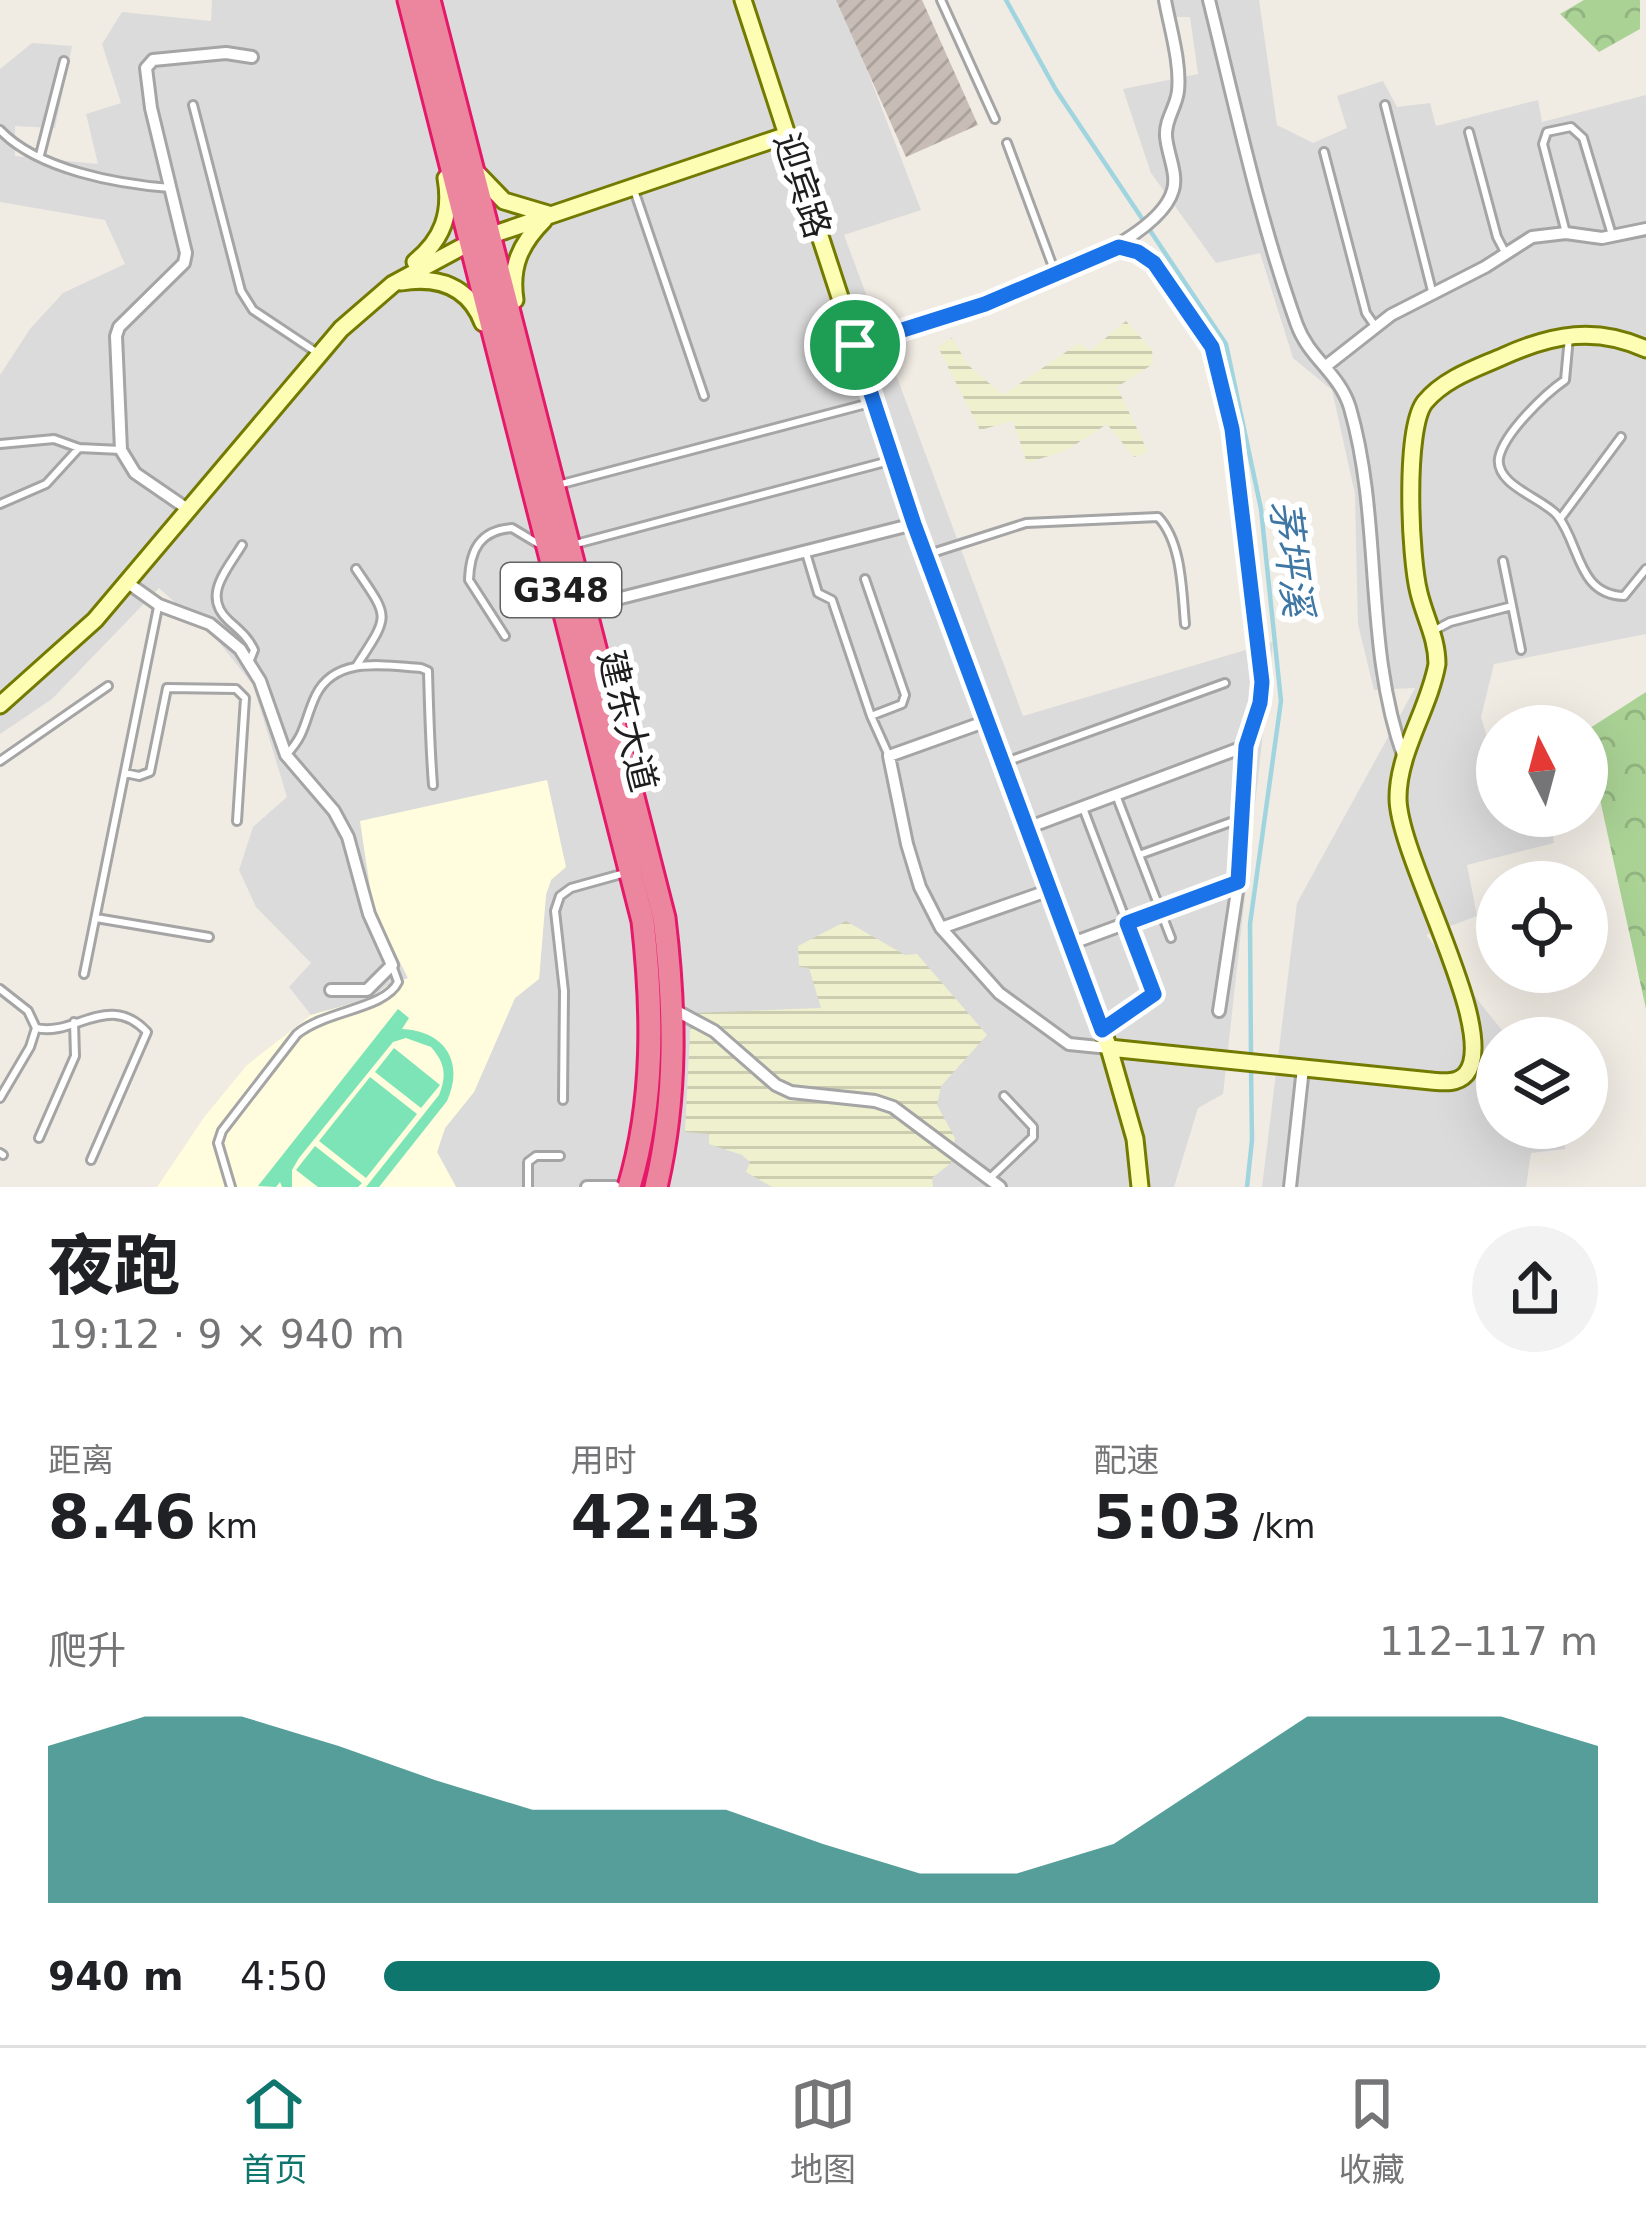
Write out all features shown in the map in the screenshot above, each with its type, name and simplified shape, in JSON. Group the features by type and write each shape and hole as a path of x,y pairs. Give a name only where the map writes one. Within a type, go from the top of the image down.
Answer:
{"highway":[{"name":"建东大道","path":"409,0 439,115 480,238 642,868 664,918 662,1007 668,1132 656,1187"},
{"name":"建东大道","path":"429,0 470,161 480,238"},
{"name":"建东大道","path":"628,1187 662,1007"}],"main road":[{"name":"迎宾路","path":"743,0 914,524 1109,1048 1136,1139 1140,1187"},
{"path":"0,705 58,656 128,583 320,354 365,305 429,250 447,218 449,194 439,115"},
{"path":"393,284 480,238 787,135"},
{"path":"470,161 504,201 551,214"},
{"path":"514,371 514,264 529,236 551,214"},
{"path":"393,284 425,279 464,293 514,371"},
{"path":"1109,1048 1449,1082 1461,1078 1469,1068 1474,1037 1470,1016 1398,796 1405,761 1434,681 1437,647 1415,573 1411,443 1419,410 1461,375 1536,341 1569,334 1602,335 1646,349"}],"street":[{"path":"855,345 985,304 1119,247 1167,200 1174,184 1167,120 1178,87 1165,0"},
{"path":"1209,0 1268,233 1292,308 1303,339 1339,381 1354,423 1372,531 1374,621 1405,761"},
{"path":"189,510 135,472 121,450 116,336 119,327 184,263 186,253 146,68 153,60 207,54 252,57"},
{"path":"1326,366 1375,326 1532,237 1566,233 1587,238 1646,229"},
{"path":"1119,247 1154,263 1206,336 1232,429 1262,682 1246,746 1238,882 1220,1011"},
{"path":"575,609 914,524"},
{"path":"128,583 158,605 210,624 239,650 267,699 286,755 334,811 348,838 369,914 392,965 367,990 331,991"},
{"path":"987,721 889,756 920,887 941,928 999,992 1069,1044 1109,1048"},
{"path":"1027,829 1246,746"},
{"path":"1070,944 1238,882"},
{"path":"941,928 1050,890"},
{"path":"662,1007 714,1031 776,1085 807,1096 875,1101 892,1107 994,1183"},
{"path":"1290,1187 1294,1067"},
{"path":"587,1187 615,1187"}],"lane":[{"path":"941,0 995,119"},
{"path":"40,155 64,61"},
{"path":"193,105 241,291 253,310 320,354"},
{"path":"1385,105 1433,294"},
{"path":"1566,233 1543,144 1547,132 1571,127 1583,138 1612,235"},
{"path":"0,130 40,155 105,181 170,188"},
{"path":"1468,132 1506,254"},
{"path":"1007,143 1056,274"},
{"path":"1324,152 1366,313 1375,326"},
{"path":"633,187 704,396"},
{"path":"1569,334 1565,380 1538,400 1499,461 1511,482 1560,519 1581,568 1607,594 1630,593 1646,569"},
{"path":"544,488 874,402"},
{"path":"1560,519 1621,437"},
{"path":"0,444 54,439 79,448 121,450"},
{"path":"0,505 46,484 79,448"},
{"path":"505,636 469,580 475,547 483,536 512,528 560,548 893,460"},
{"path":"925,555 1027,523 1158,517 1166,525 1176,560 1185,624"},
{"path":"242,544 215,590 214,602 248,638 254,650 249,664"},
{"path":"806,552 818,593 832,600 889,756"},
{"path":"1503,562 1521,650"},
{"path":"356,569 383,609 383,624 357,665"},
{"path":"865,579 905,695 902,704 871,716"},
{"path":"84,974 158,605"},
{"path":"1433,631 1512,605"},
{"path":"286,755 307,728 322,686 343,669 357,665 428,671 433,785"},
{"path":"1003,763 1225,683"},
{"path":"0,760 108,686"},
{"path":"124,773 150,772 167,688 236,688 245,698 237,821"},
{"path":"1116,795 1171,938"},
{"path":"1083,808 1154,994 1102,1030"},
{"path":"1139,855 1242,818"},
{"path":"563,1100 564,991 555,910 560,896 571,888 642,868"},
{"path":"96,918 208,937"},
{"path":"231,1187 218,1143 222,1131 310,1023 393,992 398,982 392,965"},
{"path":"0,989 28,1011 36,1028 0,1098"},
{"path":"36,1028 55,1030 108,1013 142,1025 147,1032 91,1160"},
{"path":"39,1138 75,1056 74,1022"},
{"path":"0,1072 10,1081"},
{"path":"994,1183 1033,1136 1033,1127 1004,1096"},
{"path":"528,1187 527,1162 536,1156 560,1156"}],"shaded area":[{"path":"212,0 840,0 921,210 844,235 1023,716 1273,642 1223,1094 1198,1108 1174,1187 456,1187 437,1152 445,1128 474,1092 515,998 539,978 551,880 373,908 408,978 372,998 311,1015 289,987 311,963 256,907 239,870 253,827 287,797 253,685 218,641 159,588 52,699 0,734 0,375 30,329 63,293 125,264 105,220 0,202 0,69 32,43 72,46 55,128 15,126 15,156 98,164 86,114 121,103 102,44 122,12 211,21"},
{"path":"1157,0 1259,0 1277,125 1313,143 1347,128 1337,96 1383,81 1397,107 1430,103 1436,126 1538,100 1542,122 1646,95 1646,634 1494,664 1484,705 1476,705 1476,837 1553,837 1554,843 1467,865 1476,916 1426,935 1491,1017 1476,1017 1476,1149 1565,1149 1531,1153 1526,1187 1262,1187 1297,903 1415,688 1374,690 1358,624 1355,494 1332,390 1293,358 1260,253 1216,263 1151,173 1123,89 1198,74 1190,17 1160,17"},
{"path":"547,780 566,867 551,880 546,894 539,979 515,998 474,1092 445,1128 437,1152 456,1187 157,1187 247,1065 311,1015 372,998 408,978 373,908 360,821"}],"green space":[{"path":"1584,0 1640,0 1640,29 1599,52 1560,14"},
{"path":"1126,321 1152,350 1153,364 1117,387 1148,452 1134,457 1107,424 1067,450 1027,463 1013,421 980,430 938,347 952,338 968,365 1003,395 1079,343 1090,351"},
{"path":"1646,692 1646,1009 1608,836 1608,716"},
{"path":"846,921 905,955 917,954 987,1035 941,1086 937,1105 955,1138 951,1163 932,1178 933,1187 772,1187 746,1172 750,1162 742,1155 709,1144 709,1134 685,1132 691,1013 821,1008 809,968 799,967 798,946"},
{"path":"398,1009 409,1018 402,1029 429,1035 447,1051 452,1087 447,1101 379,1187 366,1187 439,1095 443,1081 442,1064 431,1047 406,1038 393,1042 299,1158 292,1170 292,1187 282,1187 280,1182 276,1187 258,1186"},
{"path":"394,1048 440,1085 421,1108 375,1072"},
{"path":"370,1077 417,1114 366,1178 319,1141"},
{"path":"315,1146 362,1183 358,1187 318,1187 296,1170"}],"building":[{"path":"836,0 922,0 978,125 906,157"}],"waterway":[{"name":"茅坪溪","path":"1006,0 1056,90 1226,344 1261,509 1281,701 1250,924 1251,1056"},
{"name":"茅坪溪","path":"1247,1187 1251,1067"}],"route":[{"path":"1119,247 1154,263 1212,347 1232,429 1262,682 1246,746 1238,882 1127,923 1154,994 1102,1030 914,524 855,345 985,304 1119,247"}]}
